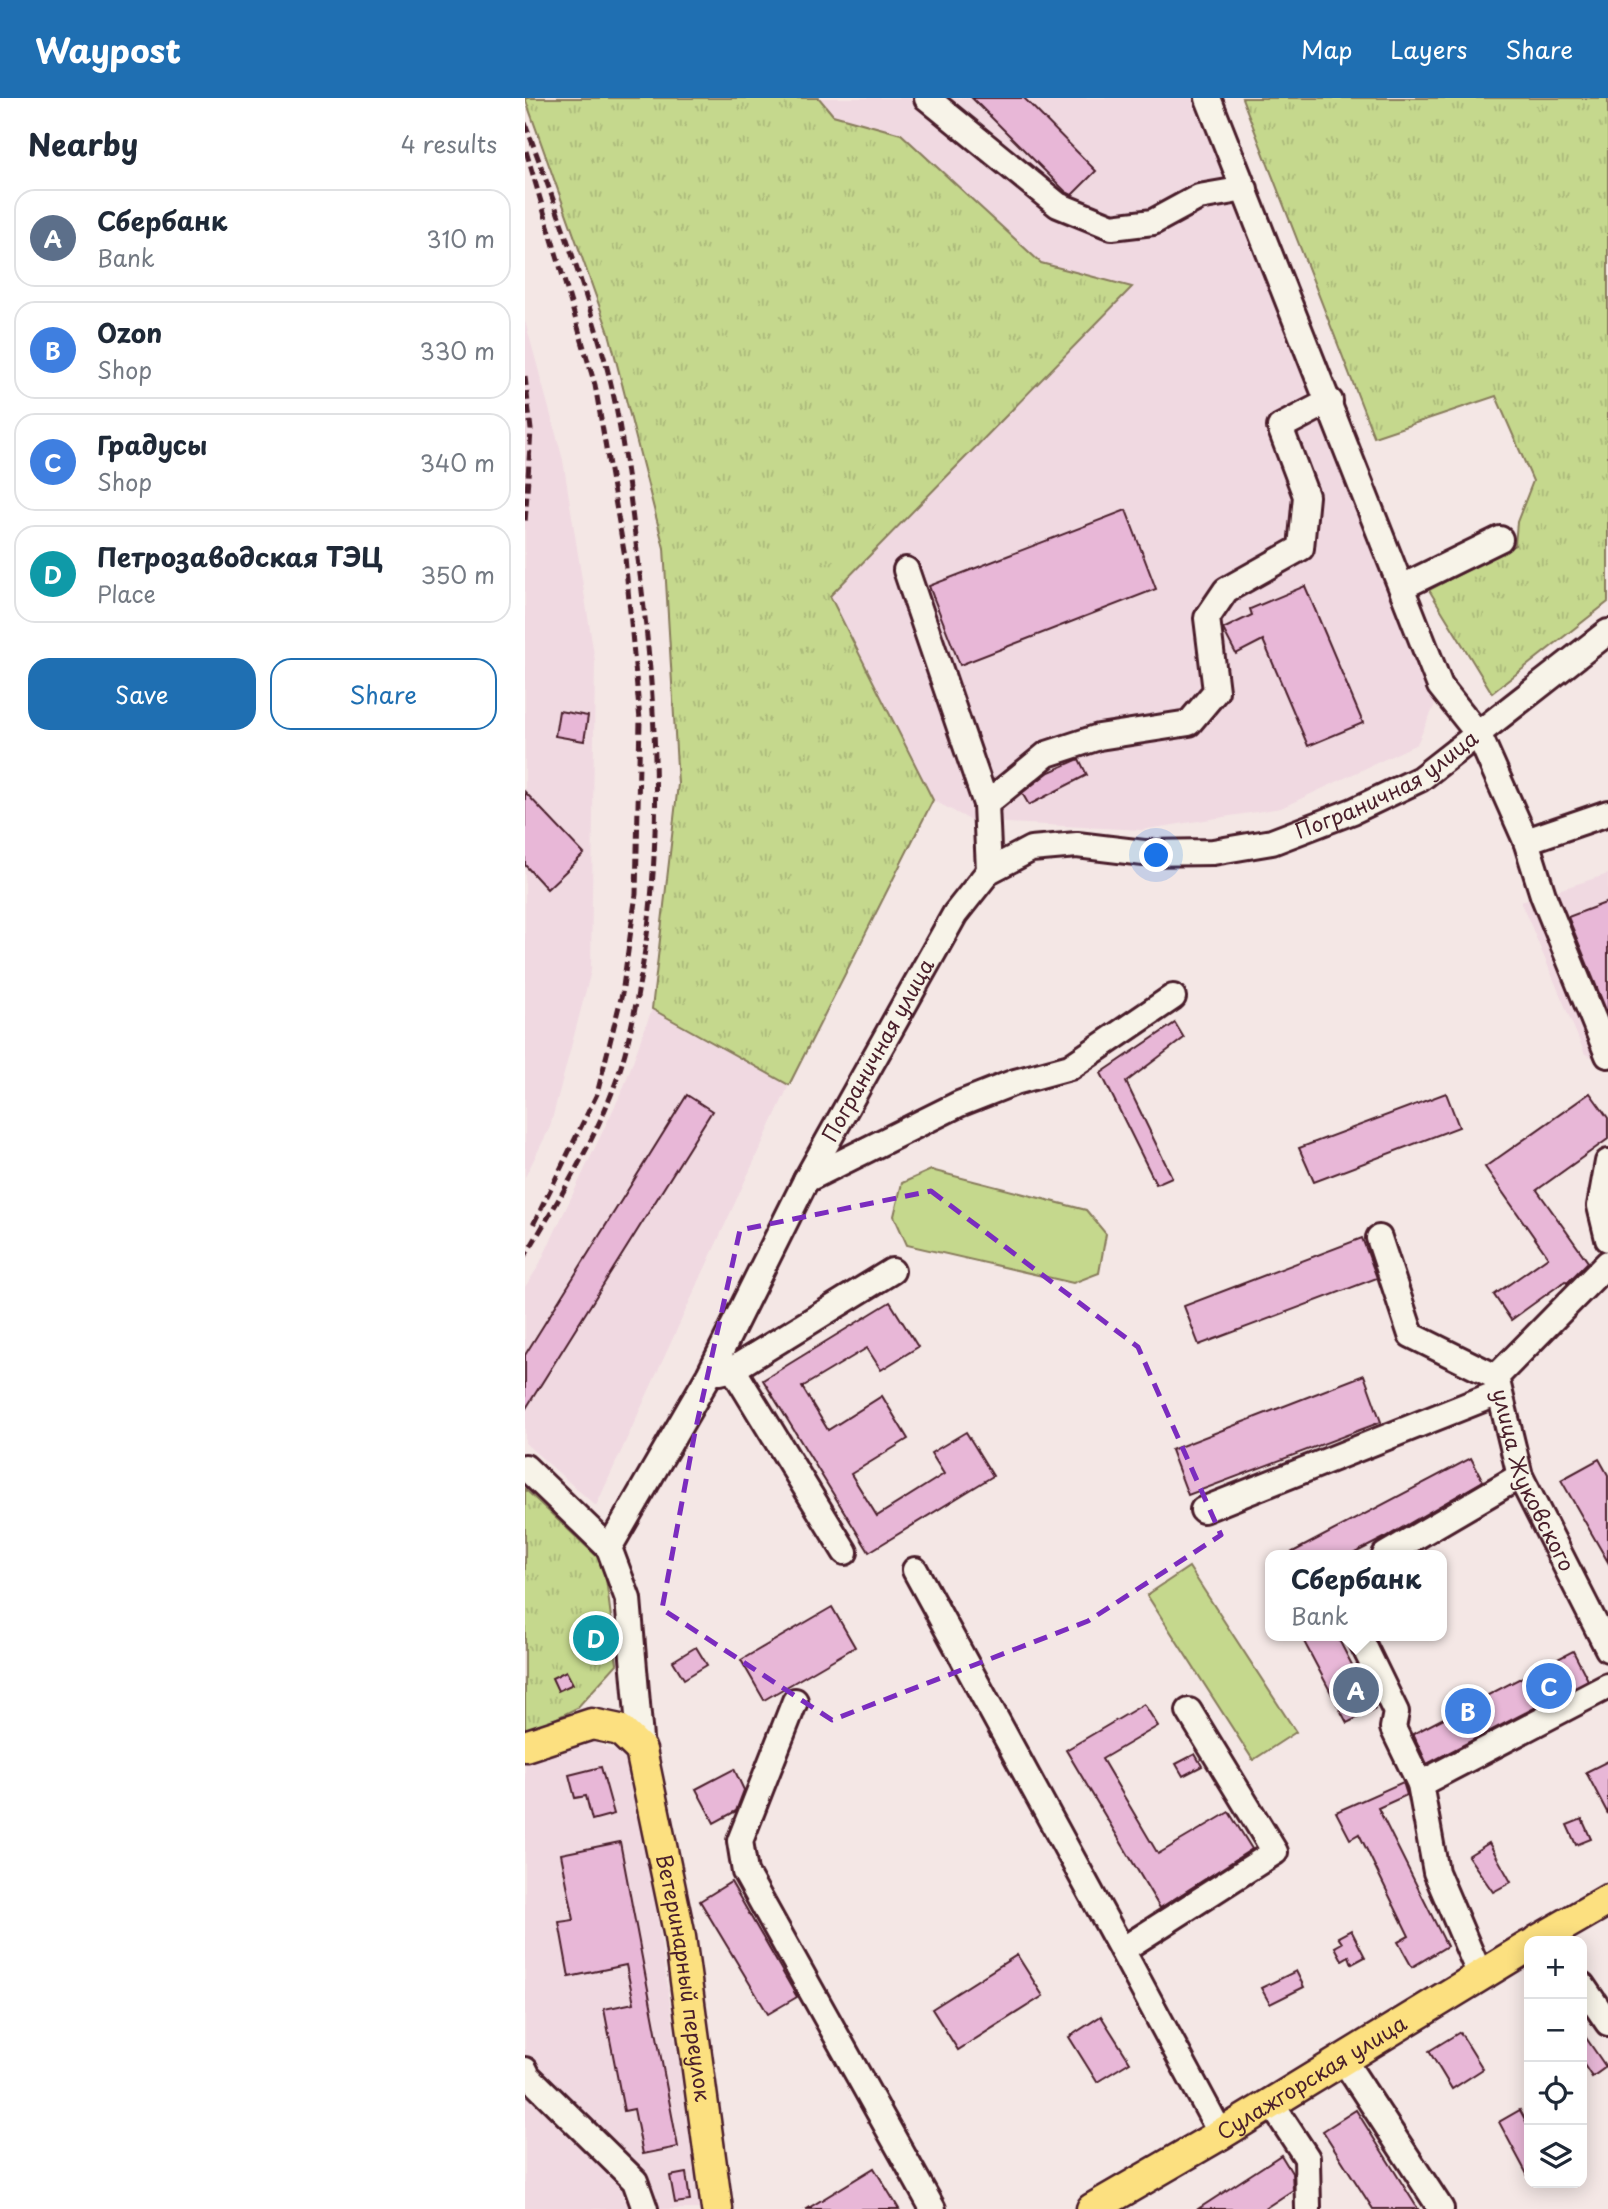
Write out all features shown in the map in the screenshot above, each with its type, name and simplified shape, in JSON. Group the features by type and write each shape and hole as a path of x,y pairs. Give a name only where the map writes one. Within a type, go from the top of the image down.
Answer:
{"main road":[{"path":"525,1746 592,1724 620,1730 641,1750"},
{"name":"Ветеринарный переулок","path":"641,1750 680,1937 716,2209"},
{"name":"Сулажгорская улица","path":"1549,1936 1608,1900"},
{"name":"Сулажгорская улица","path":"1092,2209 1524,1950"}],"street":[{"path":"1208,98 1440,686 1479,735 1526,841 1543,895 1608,1055"},
{"path":"932,101 1058,205 1112,227 1153,222 1199,197 1245,189"},
{"path":"986,804 1047,754 1099,737 1189,723 1216,691 1207,618 1226,590 1301,548 1306,496 1280,427 1329,401"},
{"path":"1402,587 1500,539"},
{"path":"906,570 986,804 989,872"},
{"name":"Пограничная улица","path":"609,1548 709,1375 806,1180 955,914 989,872 1031,849 1077,845 1144,853 1213,852 1272,842 1353,811 1420,779 1608,632"},
{"path":"1526,841 1608,813"},
{"path":"806,1180 958,1104 1015,1082 1070,1067 1173,997"},
{"path":"1608,1162 1600,1206 1608,1238"},
{"path":"1379,1238 1411,1335 1497,1385"},
{"name":"улица Жуковского","path":"1608,1263 1497,1385 1520,1476 1608,1649"},
{"path":"709,1375 733,1369 892,1272"},
{"path":"733,1369 845,1552"},
{"path":"1203,1510 1497,1385"},
{"path":"525,1467 609,1548 628,1599 641,1750"},
{"path":"1394,1550 1520,1476"},
{"path":"915,1570 1221,2134"},
{"path":"1361,1641 1396,1712 1393,1728 1420,1784 1436,1872 1480,1975"},
{"path":"1420,1784 1608,1686"},
{"path":"795,1701 740,1841 745,1872 933,2209"},
{"path":"1122,1951 1275,1852 1189,1712"},
{"path":"1587,1992 1608,2023"},
{"path":"1343,2059 1441,2209"},
{"path":"525,2070 527,2076 635,2180 645,2209"},
{"path":"1271,2103 1307,2158 1308,2209"}],"highlighted area":[{"path":"931,1191 1138,1347 1221,1535 1088,1621 832,1720 662,1609 695,1432 740,1230"}],"shaded area":[{"path":"820,98 1197,98 1437,700 1417,744 1281,808 1141,830 972,821 933,800 830,596 1131,287 1041,263 901,134 834,115"},
{"path":"525,321 563,460 595,661 591,971 550,1127 525,1177"},
{"path":"1608,874 1608,1063 1585,1054 1521,902"},
{"path":"652,1009 789,1085 596,1506 525,1443 525,1287 538,1267 623,1089"},
{"path":"589,1740 627,1756 641,1804 700,2209 525,2209 525,1761 548,1749"}],"green space":[{"path":"525,98 819,98 833,115 901,134 1041,263 1132,287 830,596 933,800 789,1085 652,1009 678,784 664,548 609,333"},
{"path":"1242,98 1608,98 1608,602 1492,693 1429,590 1515,545 1517,522 1533,481 1496,396 1374,437"},
{"path":"931,1170 1086,1210 1106,1234 1099,1273 1073,1283 907,1245 894,1216 902,1183"},
{"path":"525,1489 604,1563 617,1664 577,1708 525,1734"},
{"path":"1189,1567 1296,1732 1253,1760 1147,1595"}],"building":[{"path":"972,98 1024,98 1096,171 1072,195 1066,192"},
{"path":"1126,510 1156,589 960,665 929,586"},
{"path":"1305,586 1363,723 1308,746 1263,640 1236,654 1223,629 1252,615 1250,609"},
{"path":"559,711 588,716 584,741 555,736"},
{"path":"1079,759 1087,775 1029,805 1022,793 1049,772"},
{"path":"525,792 584,854 547,889 525,865"},
{"path":"1608,902 1608,1015 1568,917"},
{"path":"1175,1023 1184,1038 1126,1082 1172,1177 1156,1184 1101,1073"},
{"path":"1446,1093 1459,1127 1314,1182 1299,1148"},
{"path":"1590,1093 1608,1118 1608,1139 1537,1190 1588,1262 1567,1283 1565,1281 1511,1320 1494,1295 1548,1257 1485,1167"},
{"path":"687,1095 712,1111 525,1410 525,1355"},
{"path":"1362,1238 1377,1278 1199,1345 1184,1306"},
{"path":"890,1302 918,1347 881,1370 867,1348 802,1387 828,1430 882,1396 908,1439 851,1474 877,1516 944,1474 931,1453 966,1432 993,1476 869,1552 763,1380"},
{"path":"1364,1375 1381,1422 1188,1495 1171,1450"},
{"path":"1471,1458 1483,1481 1361,1550 1296,1550"},
{"path":"1599,1459 1608,1475 1608,1562 1561,1480"},
{"path":"832,1607 855,1647 764,1700 741,1660"},
{"path":"1304,1641 1340,1641 1375,1709 1347,1723"},
{"path":"696,1647 707,1665 684,1679 673,1661"},
{"path":"1573,1651 1588,1680 1427,1764 1413,1734"},
{"path":"566,1671 573,1684 558,1691 552,1678"},
{"path":"1144,1704 1158,1726 1102,1759 1158,1854 1229,1812 1252,1849 1160,1908 1066,1750"},
{"path":"1195,1754 1202,1766 1183,1776 1176,1764"},
{"path":"1608,1761 1608,1814 1586,1772"},
{"path":"601,1767 614,1814 592,1820 586,1796 575,1798 569,1775"},
{"path":"734,1769 744,1790 736,1811 714,1823 696,1789"},
{"path":"1403,1782 1407,1795 1378,1808 1447,1946 1412,1967 1398,1942 1409,1936 1359,1834 1350,1839 1336,1812"},
{"path":"1582,1819 1591,1839 1576,1845 1567,1825"},
{"path":"620,1842 678,2147 643,2154 634,2109 624,2111 604,2009 634,2003 626,1965 569,1977 559,1922 574,1920 561,1854"},
{"path":"1489,1843 1511,1882 1493,1892 1468,1856"},
{"path":"731,1882 797,1997 768,2014 700,1901"},
{"path":"1351,1930 1365,1957 1352,1964 1349,1956 1342,1960 1335,1947 1342,1943 1338,1937"},
{"path":"1017,1955 1043,1996 958,2050 932,2009"},
{"path":"1296,1971 1304,1987 1270,2004 1261,1988"},
{"path":"1101,2016 1130,2062 1097,2082 1069,2037"},
{"path":"1460,2032 1483,2069 1452,2089 1429,2051"},
{"path":"1587,2039 1606,2067 1592,2077 1587,2070"},
{"path":"1356,2110 1418,2209 1373,2209 1323,2131"},
{"path":"1520,2110 1524,2118 1524,2169 1499,2122"},
{"path":"1281,2155 1292,2173 1293,2190 1264,2209 1198,2209"},
{"path":"874,2168 899,2209 807,2209"},
{"path":"686,2173 690,2201 675,2203 670,2176"}],"railway":[{"path":"525,123 588,303 616,410 644,605 655,768 653,877 637,1000 624,1055 616,1082 593,1136 525,1256"},
{"path":"526,151 595,385 625,557 640,720 636,894 622,994 597,1094 533,1225"},
{"path":"525,376 531,430 525,524"}],"place":[{"name":"Петрозаводская ТЭЦ","path":"596,1638"},
{"name":"Градусы","path":"1549,1686"},
{"name":"Сбербанк","path":"1356,1690"},
{"name":"Ozon","path":"1468,1711"}]}
